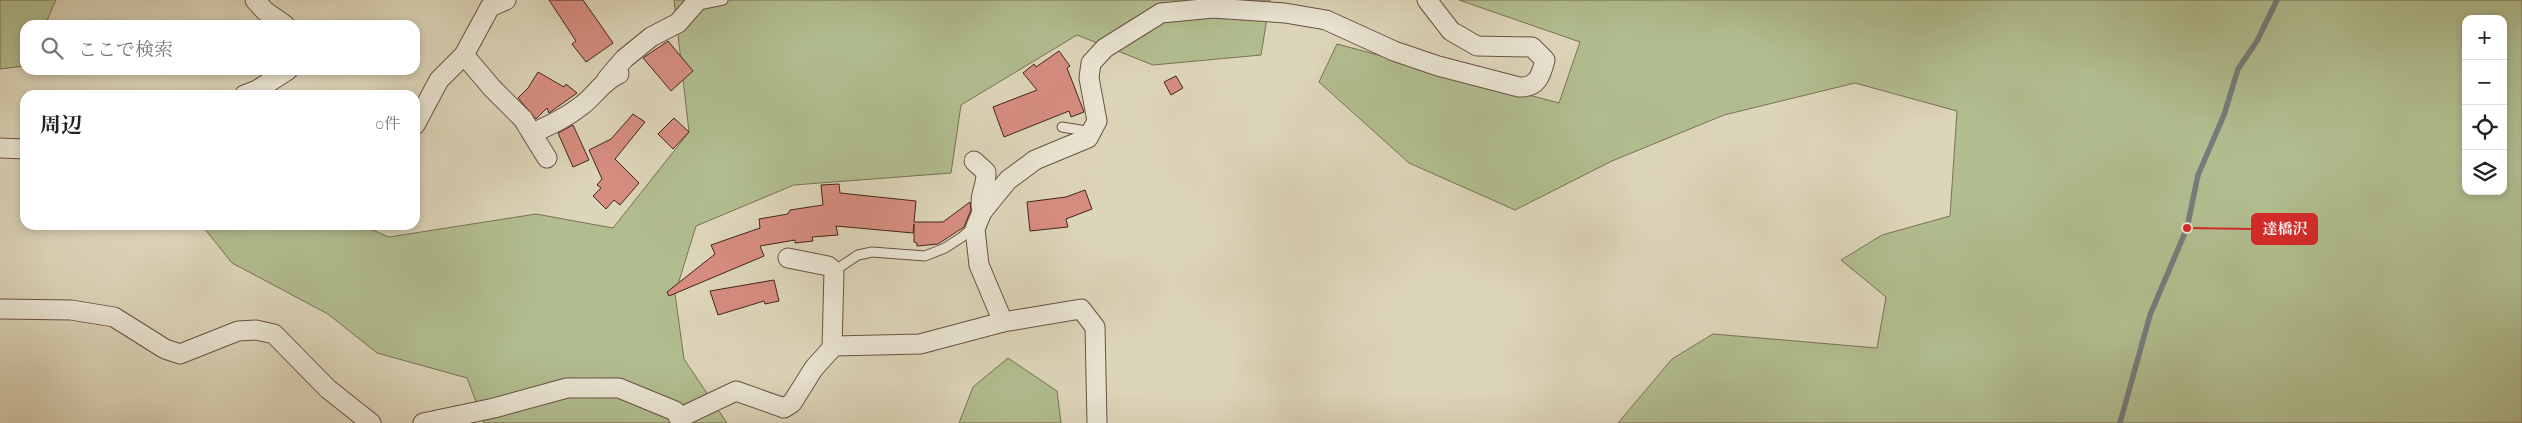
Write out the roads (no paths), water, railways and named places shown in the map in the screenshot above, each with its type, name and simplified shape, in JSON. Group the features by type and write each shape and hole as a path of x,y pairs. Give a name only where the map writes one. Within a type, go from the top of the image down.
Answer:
{"street":[{"path":"255,0 265,11 278,20"},
{"path":"420,116 439,80 464,55 490,7 506,0"},
{"path":"979,220 989,201 1015,175 1035,160 1088,138 1097,121 1090,78 1091,63 1104,48 1160,13 1213,8 1285,13 1326,20 1394,51 1438,66 1519,87 1529,87 1537,83 1545,60 1532,47 1477,46 1451,31 1427,0"},
{"path":"533,133 560,120 583,105 637,48 650,37 678,23 696,3"},
{"path":"464,55 492,88 523,119 547,158"},
{"path":"607,79 633,68"},
{"path":"257,90 280,75"},
{"path":"0,148 20,150"},
{"path":"974,161 986,172 986,179 979,200 979,264 1003,322"},
{"path":"788,258 828,266 834,271 832,348"},
{"path":"0,309 71,310 114,317 164,350 180,354 238,331 256,330 274,334 328,389 371,423"},
{"path":"423,423 494,408 567,388 619,388 675,411 680,421 736,391 784,408 792,403 814,368 834,346 920,344 1003,322 1081,309 1095,327 1097,423"}],"lane":[{"path":"696,3 723,0"},
{"path":"1062,127 1092,132"},
{"path":"834,271 858,255 872,252 925,256 945,248 962,237 979,220"}],"waterway":[{"path":"2120,423 2150,315 2187,228 2198,175 2224,115 2238,69 2257,41 2277,0"}],"place":[{"name":"達橋沢","path":"2187,228"}]}
